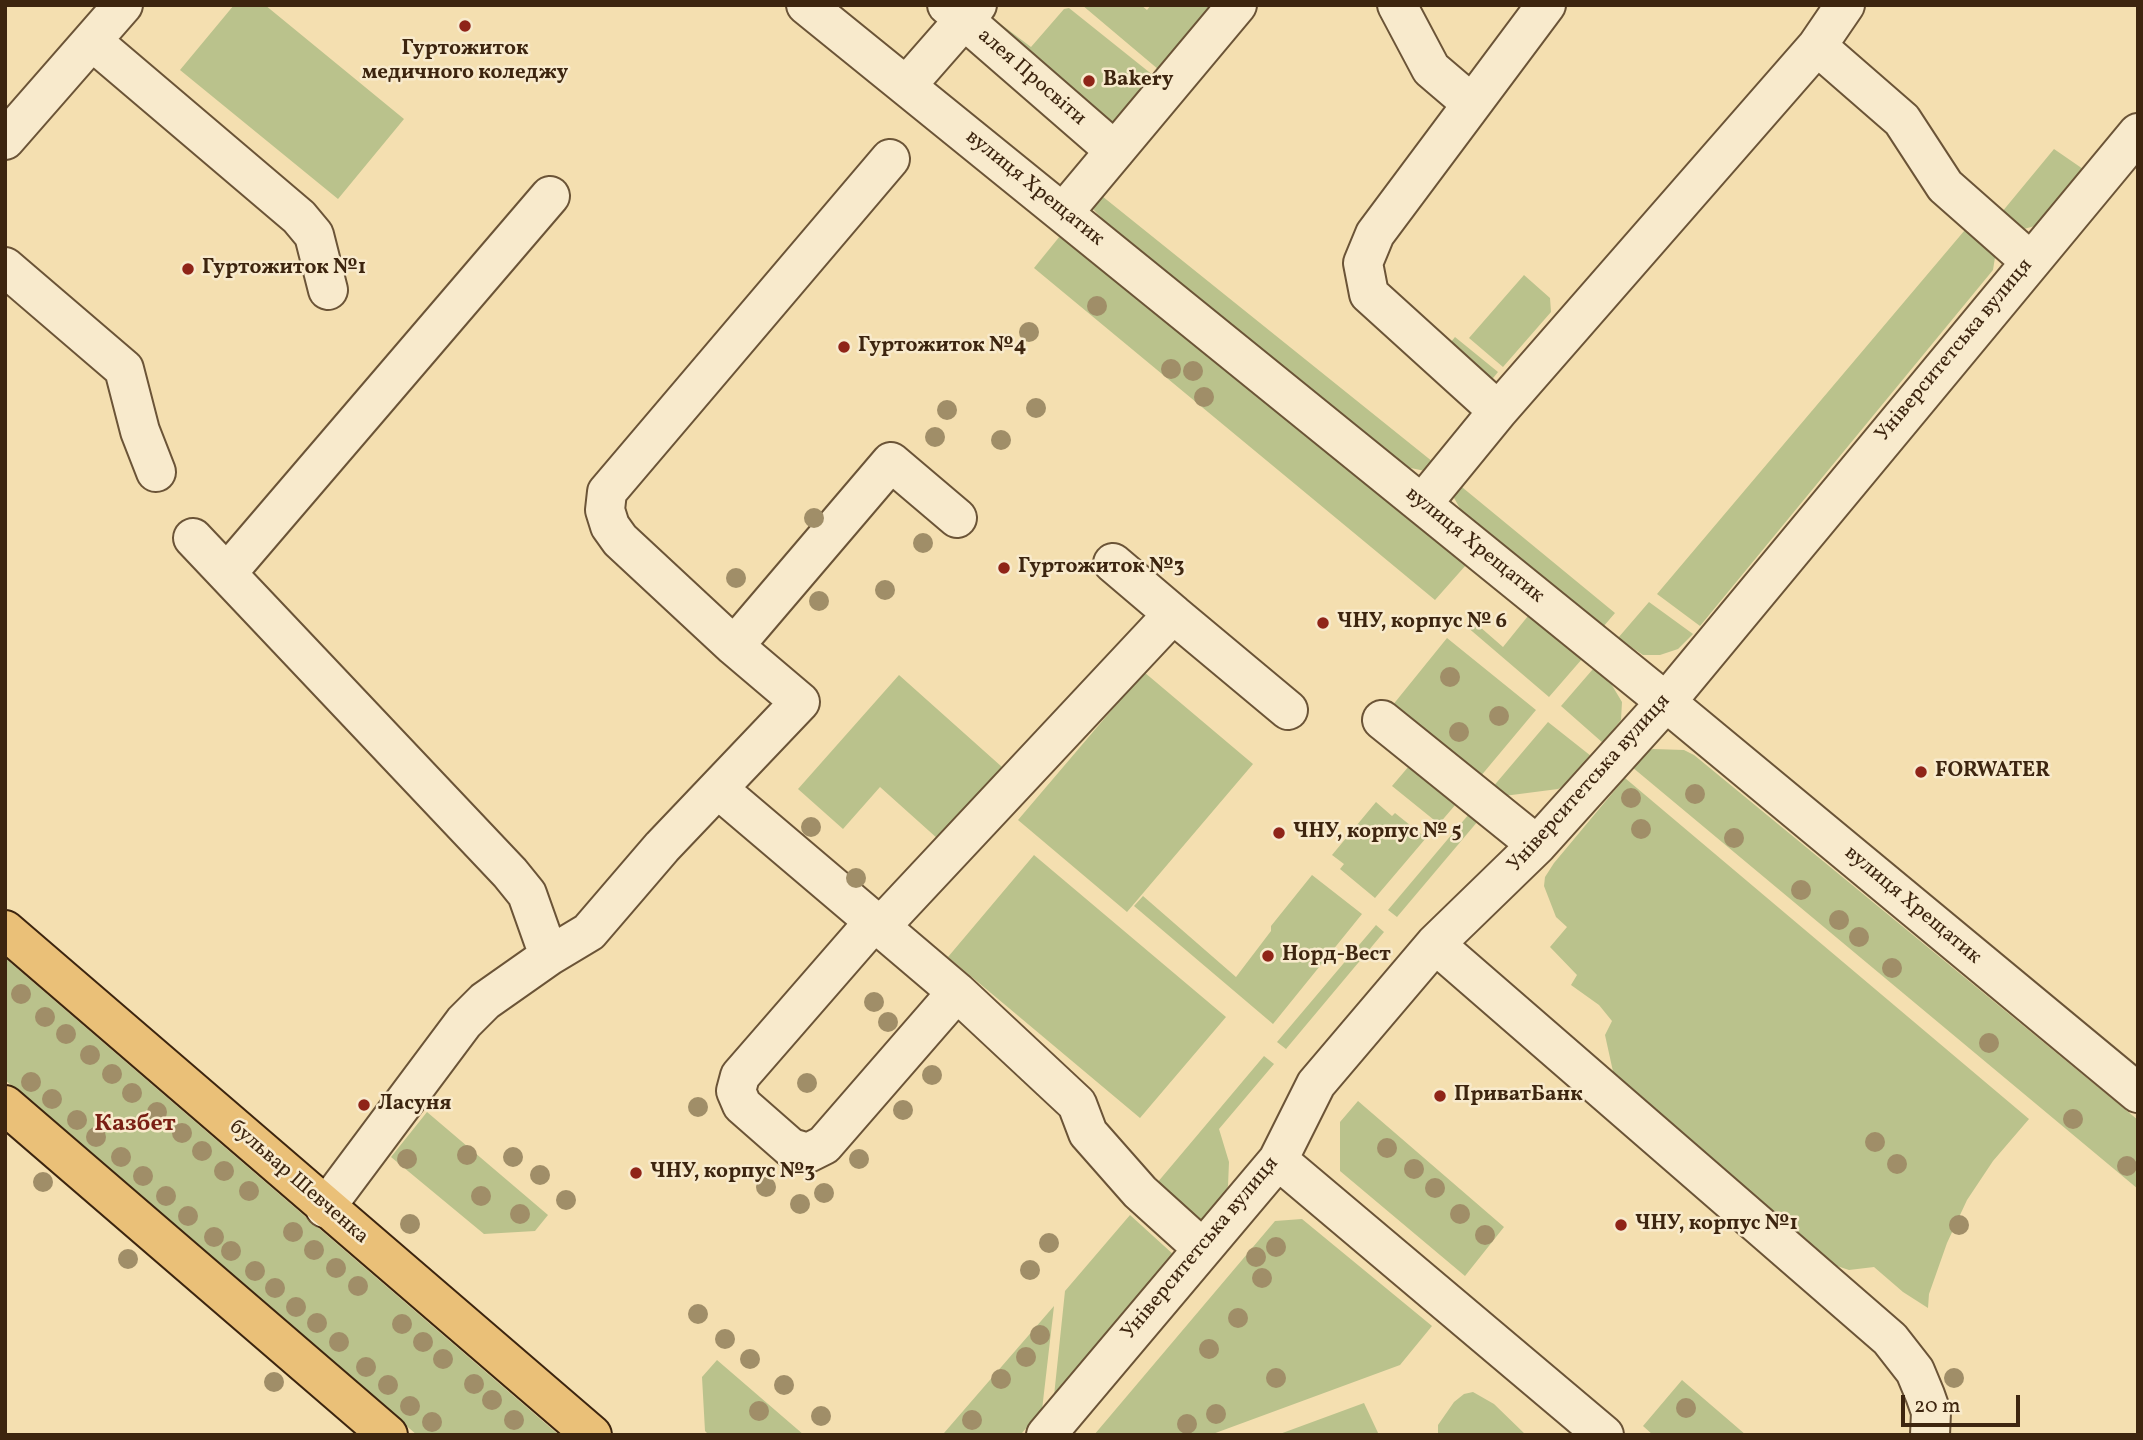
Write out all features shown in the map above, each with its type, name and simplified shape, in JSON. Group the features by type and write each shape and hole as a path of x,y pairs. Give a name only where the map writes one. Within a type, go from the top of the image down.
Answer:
{"main road":[{"name":"бульвар Шевченка","path":"5,930 592,1435"},
{"path":"7,1111 388,1435"}],"street":[{"path":"5,140 123,5"},
{"name":"вулиця Хрещатик","path":"806,5 1666,702 2138,1093"},
{"path":"1063,213 1237,5"},
{"path":"1397,5 1431,69 1472,104"},
{"path":"1498,411 1369,294 1364,280 1363,262 1367,247 1546,5"},
{"path":"1422,504 1498,411 1816,46 1845,5"},
{"path":"906,86 963,10"},
{"name":"алея Просвіти","path":"963,10 1115,151"},
{"path":"92,41 299,217 314,235 328,290"},
{"path":"1816,46 1902,120 1945,186 2030,261"},
{"name":"Університетська вулиця","path":"1046,1435 1278,1160 1316,1084 1435,944 1537,845 1666,702 2138,133"},
{"path":"325,1208 464,1022 485,1001 589,932 662,847 800,702 734,646 620,540 610,526 605,510 607,492 890,159"},
{"path":"227,573 550,196"},
{"path":"5,267 124,369 140,431 156,472"},
{"path":"734,646 891,462 957,518"},
{"path":"193,538 512,875 527,894 550,956"},
{"path":"1113,563 1288,710"},
{"path":"957,992 824,1145 808,1153 791,1148 742,1105 736,1091 740,1076 877,924 1173,614"},
{"path":"1382,720 1537,845"},
{"path":"718,789 957,992 1077,1104 1088,1133 1140,1192 1202,1248"},
{"path":"1435,944 1889,1339 1914,1371 1925,1395 1931,1412 1930,1435"},
{"path":"1278,1160 1604,1435"}],"green space":[{"path":"234,5 265,5 404,119 338,199 180,70"},
{"path":"1082,5 1141,5 1147,10 1151,5 1222,5 1165,75"},
{"path":"1069,8 1159,80 1112,137 979,22 986,13 1031,47 1064,9"},
{"path":"2054,149 2083,169 2035,226 2020,230 1997,218"},
{"path":"1097,192 1438,466 1425,471 1406,467 1111,228 1092,208"},
{"path":"1970,224 1996,251 1993,270 1700,626 1657,594"},
{"path":"1060,236 1466,565 1435,600 1034,268"},
{"path":"1524,275 1550,298 1551,312 1503,367 1469,338"},
{"path":"1455,337 1498,372 1489,383 1445,349"},
{"path":"1457,483 1615,613 1603,627 1463,514 1453,496"},
{"path":"1649,602 1693,634 1678,649 1660,655 1643,655 1618,638"},
{"path":"1528,616 1582,659 1549,697 1466,626 1472,620 1503,647"},
{"path":"1447,638 1536,710 1480,777 1392,706"},
{"path":"1593,669 1610,682 1622,702 1621,720 1603,743 1561,706"},
{"path":"1144,672 1253,764 1127,912 1018,820"},
{"path":"899,675 1002,767 938,839 880,787 843,829 798,789"},
{"path":"1548,722 1591,756 1570,782 1558,789 1504,796 1492,788"},
{"path":"1684,750 1694,755 2138,1120 2138,1189 1632,767 1647,751"},
{"path":"1409,766 1456,804 1439,824 1392,786"},
{"path":"1625,778 2029,1119 1993,1161 1967,1200 1947,1243 1929,1294 1928,1308 1903,1292 1874,1267 1849,1270 1825,1262 1614,1076 1605,1035 1612,1021 1599,1005 1571,985 1577,975 1550,947 1567,927 1556,917 1544,886 1545,877 1554,863"},
{"path":"1376,802 1392,816 1395,813 1426,838 1375,898 1340,869 1344,864 1332,855"},
{"path":"1469,814 1478,821 1397,917 1388,910"},
{"path":"1034,855 1226,1017 1140,1118 948,957"},
{"path":"1312,875 1362,914 1273,1024 1134,906 1143,896 1236,977 1271,931 1271,926"},
{"path":"1376,925 1384,932 1286,1049 1277,1042"},
{"path":"5,958 559,1435 417,1435 5,1080"},
{"path":"1264,1056 1274,1064 1219,1129 1229,1162 1228,1186 1224,1195 1201,1221 1157,1183"},
{"path":"1358,1101 1504,1227 1465,1276 1340,1171 1340,1122"},
{"path":"427,1112 548,1215 535,1231 484,1234 391,1157"},
{"path":"1130,1215 1174,1255 1054,1396 1065,1291"},
{"path":"1302,1219 1432,1326 1400,1365 1210,1435 1094,1435 1275,1221"},
{"path":"1054,1306 1042,1410 1022,1433 944,1433"},
{"path":"717,1360 804,1435 709,1435 705,1431 702,1377"},
{"path":"1682,1380 1746,1435 1653,1435 1643,1426"},
{"path":"1473,1392 1494,1404 1526,1435 1438,1435 1438,1425 1454,1402 1464,1394"},
{"path":"1364,1403 1379,1435 1277,1435"}],"place":[{"name":"Гуртожиток медичного коледжу","path":"465,26"},
{"name":"Bakery","path":"1089,81"},
{"name":"Гуртожиток №1","path":"188,269"},
{"name":"Гуртожиток №4","path":"844,347"},
{"name":"Гуртожиток №3","path":"1004,568"},
{"name":"ЧНУ, корпус № 6","path":"1323,623"},
{"name":"FORWATER","path":"1921,772"},
{"name":"ЧНУ, корпус № 5","path":"1279,833"},
{"name":"Норд-Вест","path":"1268,956"},
{"name":"ПриватБанк","path":"1440,1096"},
{"name":"Ласуня","path":"364,1105"},
{"name":"ЧНУ, корпус №3","path":"636,1173"},
{"name":"ЧНУ, корпус №1","path":"1621,1225"}],"district":[{"name":"Казбет","path":"135,1126"}]}
